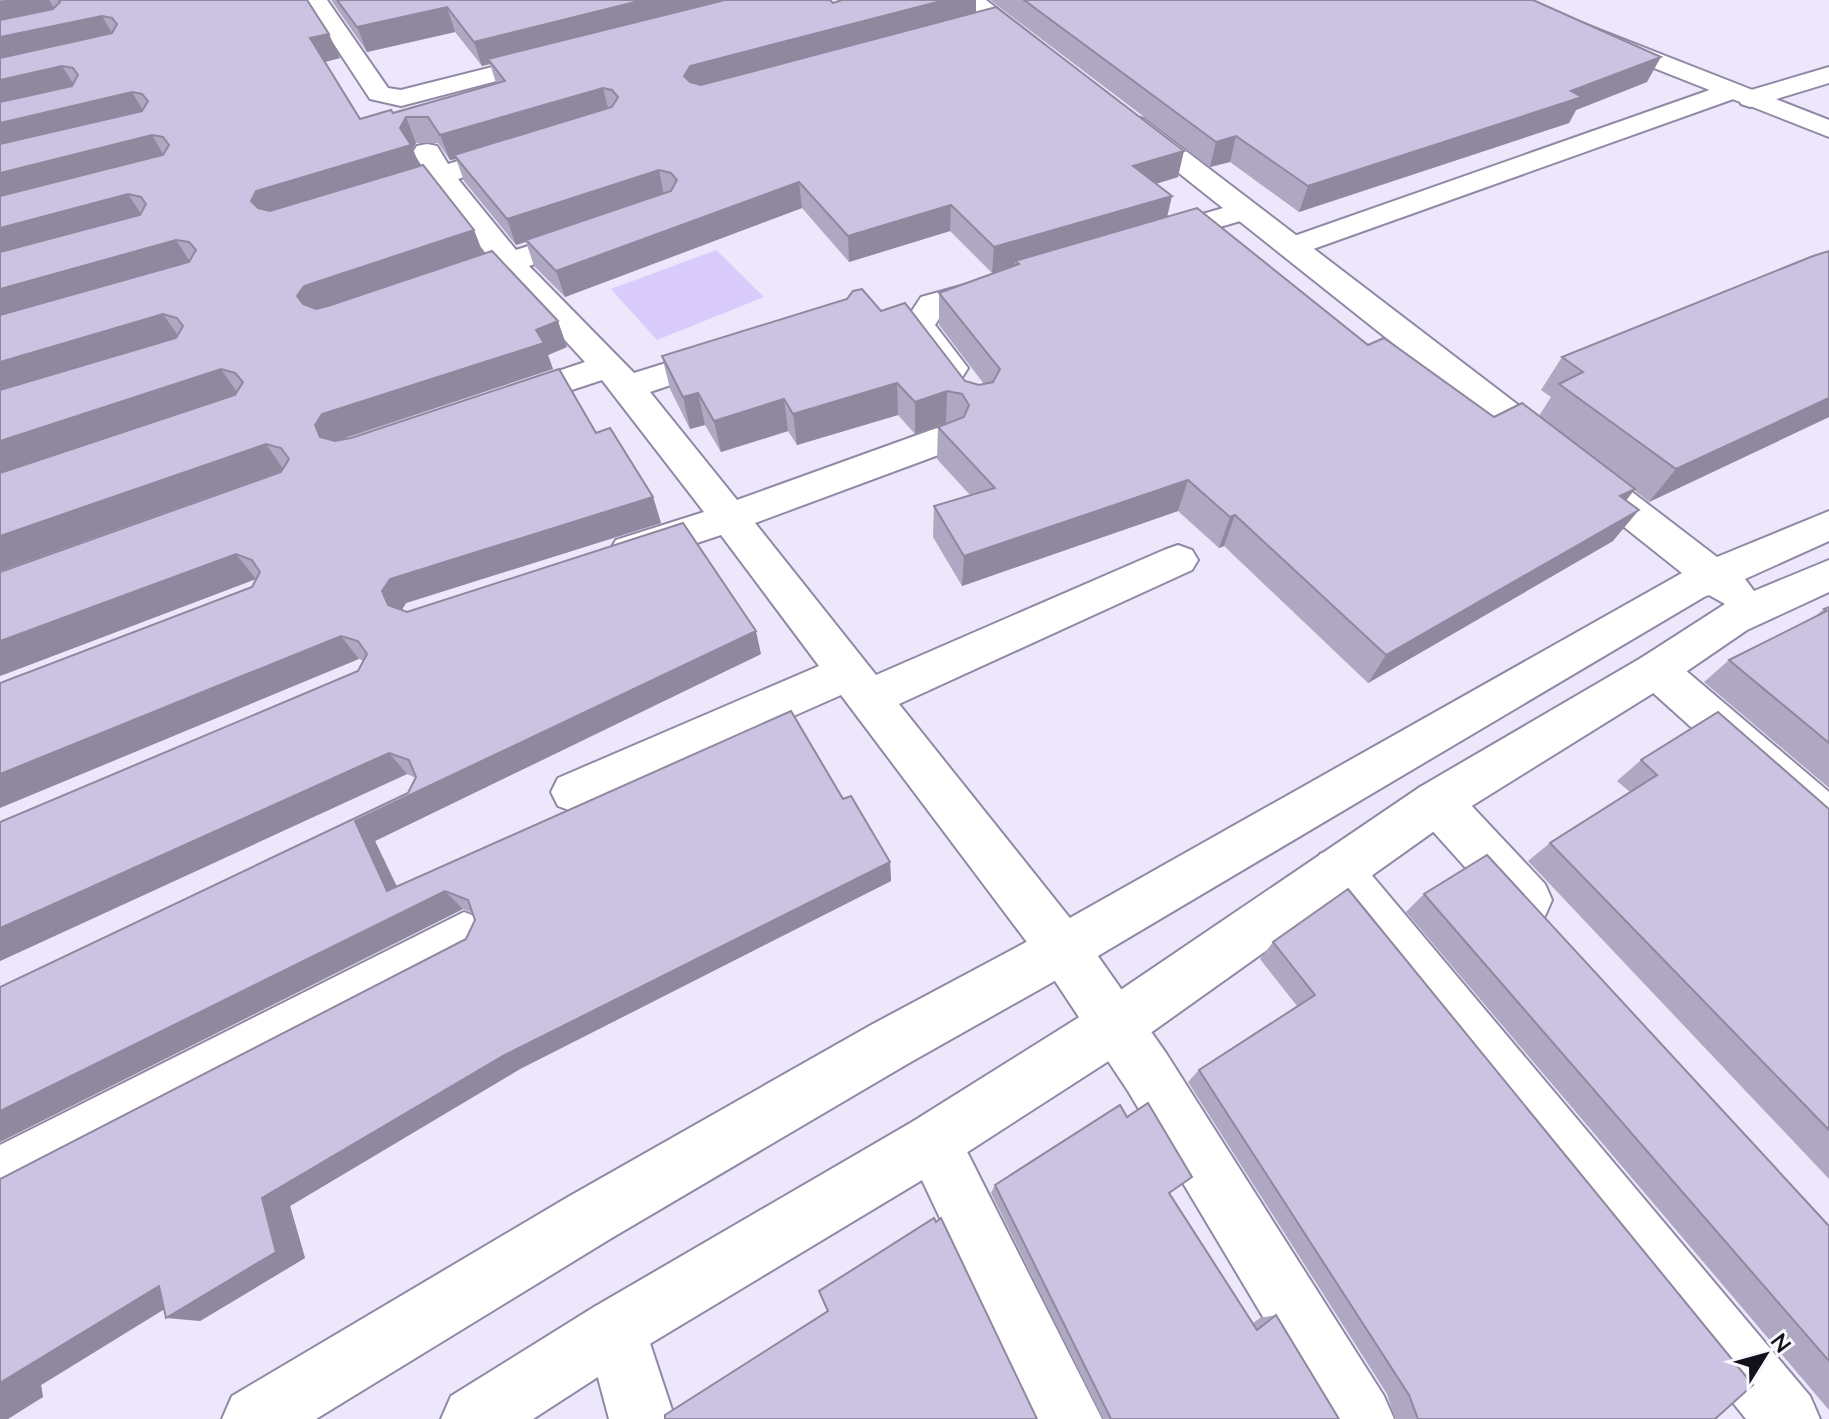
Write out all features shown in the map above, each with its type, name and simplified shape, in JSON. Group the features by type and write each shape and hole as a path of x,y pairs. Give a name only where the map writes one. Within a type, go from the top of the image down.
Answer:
{"street":[{"path":"316,0 379,94 389,98 401,98 569,55"},
{"path":"1502,0 1829,129"},
{"path":"980,16 1060,67"},
{"path":"1291,247 1740,95 1829,75"},
{"path":"1109,106 1756,609"},
{"path":"355,202 434,163 547,142"},
{"path":"434,163 509,262 618,376 1063,949 1116,1025 1361,1419"},
{"path":"1126,246 1244,211"},
{"path":"420,292 608,228"},
{"path":"969,392 918,326 932,304 1022,277"},
{"path":"473,412 762,344"},
{"path":"598,561 729,518 947,438"},
{"path":"255,1419 603,1210 1713,575 1829,525"},
{"path":"574,792 1178,560"},
{"path":"474,1419 616,1329 932,1142 1116,1025 1437,802 1656,670 1732,619 1829,575"},
{"path":"1656,670 1829,821"},
{"path":"1437,802 1564,939"},
{"path":"1337,870 1787,1419"},
{"path":"0,1176 464,936"},
{"path":"932,1142 1069,1419"},
{"path":"616,1329 642,1419"}],"shaded area":[{"path":"716,250 764,297 657,340 611,289"}],"building":[{"path":"59,0 307,0 329,34 310,38 360,119 391,110 393,113 505,81 488,59 725,0 830,0 833,3 842,0 945,0 690,66 684,76 690,82 701,85 996,7 1184,151 1133,166 1172,196 994,247 951,205 848,236 799,182 556,271 526,240 671,191 677,180 671,173 659,170 507,219 454,155 612,107 618,97 612,90 603,88 440,135 428,117 406,117 400,128 411,145 256,191 251,201 258,208 270,211 423,165 474,230 304,286 297,296 303,304 316,309 328,306 492,251 558,321 536,330 544,343 322,414 315,425 320,437 335,441 351,438 559,369 596,433 610,428 653,497 390,579 382,591 388,605 407,612 683,523 756,631 355,821 387,891 791,711 843,799 851,796 890,862 503,1056 262,1198 276,1252 166,1318 159,1286 0,1383 0,1179 466,939 475,920 468,900 445,891 0,1111 0,987 408,793 416,777 409,760 389,753 0,928 0,822 358,671 367,654 358,641 341,636 0,774 0,683 252,587 260,572 252,560 236,554 0,641 0,572 281,472 289,459 281,448 266,444 0,536 0,473 235,395 243,382 235,373 221,369 0,441 0,390 176,338 183,326 177,318 163,314 0,362 0,315 189,262 196,250 189,242 176,240 0,289 0,252 140,215 146,204 141,197 128,194 0,228 0,196 163,155 169,145 163,137 152,135 0,173 0,144 142,111 148,101 142,94 132,92 0,123 0,102 72,86 78,75 73,68 62,66 0,80 0,58 112,33 117,24 112,18 102,16 0,37 0,20 53,9"},
{"path":"337,0 643,0 474,42 447,7 357,27"},
{"path":"1024,0 1533,0 1661,57 1571,91 1582,97 1308,186 1236,136 1216,142"},
{"path":"1197,208 1368,345 1384,338 1494,417 1522,403 1635,489 1620,496 1639,510 1386,655 1235,515 1230,517 1188,480 964,556 934,506 995,488 938,427 964,417 969,405 962,394 947,391 915,402 897,383 793,414 784,399 714,421 698,393 683,397 662,356 847,299 853,291 862,289 881,311 905,303 965,381 979,385 993,382 1000,369 939,293 1019,264 1015,261"},
{"path":"1829,251 1829,398 1676,469 1559,384 1583,372 1562,357"},
{"path":"1829,607 1829,743 1729,660 1827,611 1824,609"},
{"path":"1718,712 1829,809 1829,1130 1550,843 1657,775 1641,760"},
{"path":"1487,855 1829,1226 1829,1361 1424,894"},
{"path":"1348,889 1753,1385 1715,1419 1418,1419 1409,1395 1199,1070 1315,995 1273,942"},
{"path":"1148,1103 1192,1177 1169,1193 1257,1330 1276,1315 1339,1419 1111,1419 995,1185 1120,1105 1127,1117"},
{"path":"934,1218 936,1222 941,1218 1037,1419 665,1419 665,1415 828,1311 819,1291"}]}
